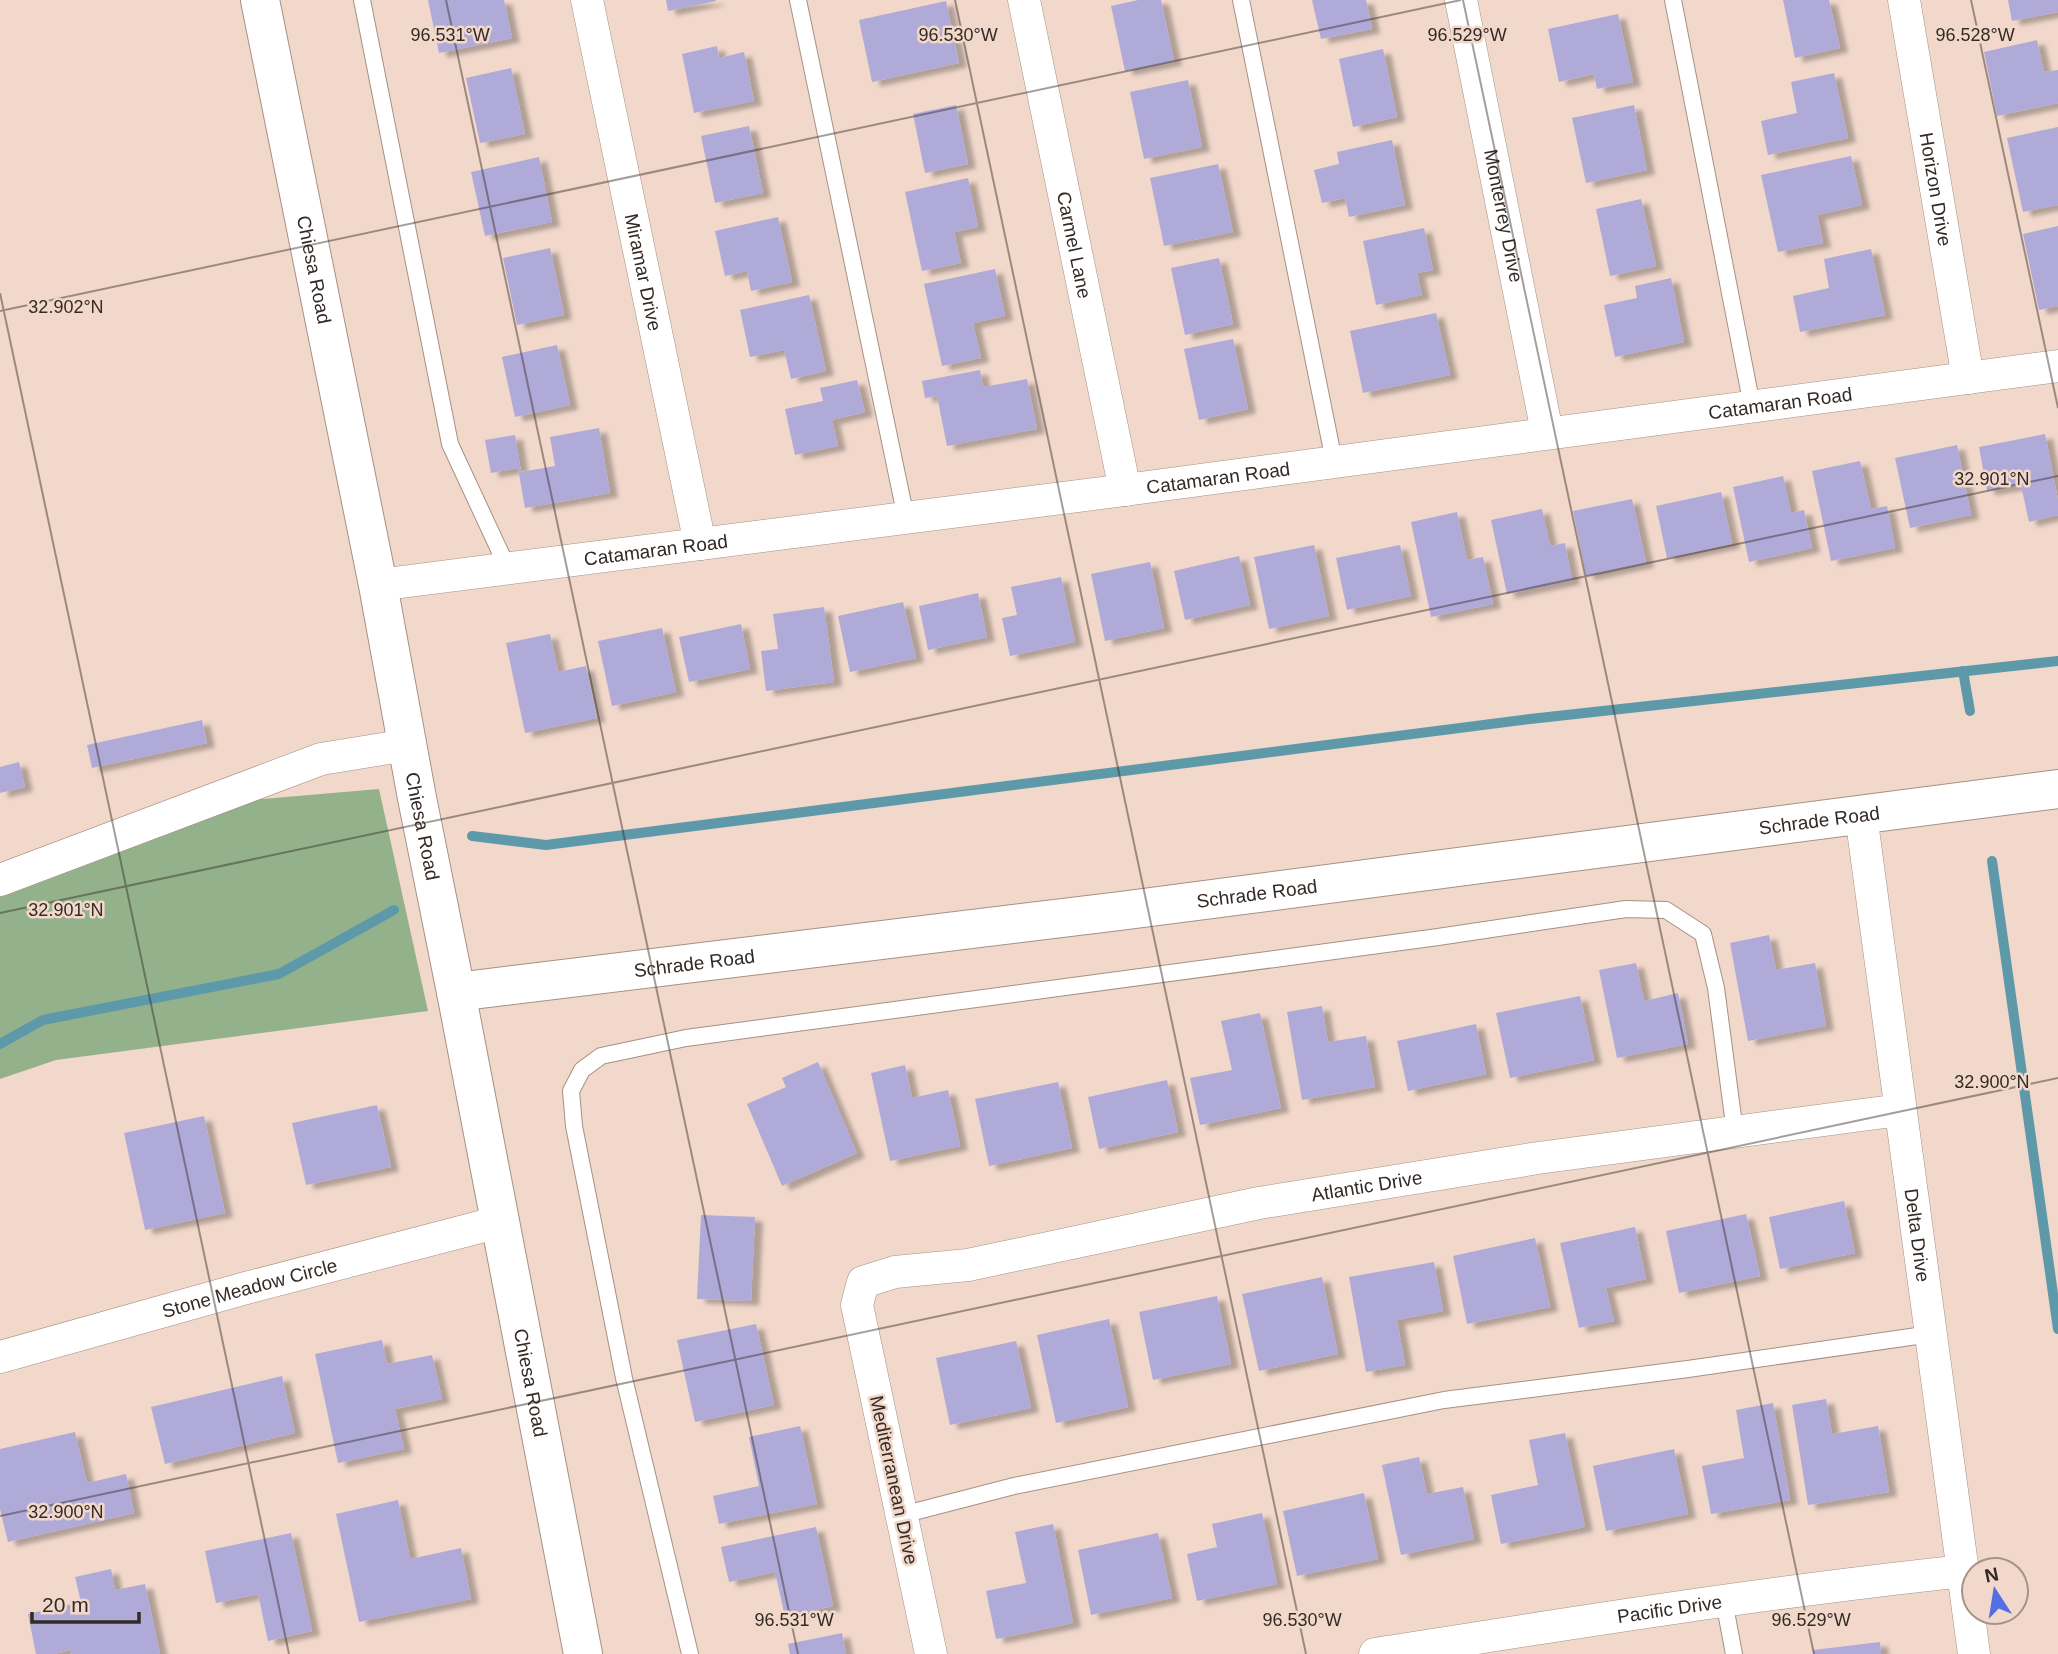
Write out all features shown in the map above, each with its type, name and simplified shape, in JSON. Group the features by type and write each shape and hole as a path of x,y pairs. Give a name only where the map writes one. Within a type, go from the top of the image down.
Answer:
{"main road":[{"name":"Chiesa Road","path":"260,0 378,585 583,1654"},
{"name":"Schrade Road","path":"456,992 1092,914 2058,789"}],"street":[{"name":"Miramar Drive","path":"587,0 700,544"},
{"name":"Carmel Lane","path":"1024,0 1125,490"},
{"name":"Monterrey Drive","path":"1461,0 1547,432"},
{"name":"Horizon Drive","path":"1903,0 1968,379"},
{"name":"Catamaran Road","path":"378,585 1125,490 2058,366"},
{"path":"0,880 321,759 407,745"},
{"name":"Delta Drive","path":"1861,815 1962,1556"},
{"name":"Atlantic Drive","path":"857,1305 863,1282 895,1272 968,1265 1259,1203 1538,1158 1900,1110"},
{"name":"Stone Meadow Circle","path":"0,1357 246,1288 499,1222"},
{"name":"Mediterranean Drive","path":"857,1305 931,1654"},
{"name":"Pacific Drive","path":"1375,1654 1724,1601 1960,1572"},
{"name":"Delta Drive","path":"1971,1626 1974,1654"}],"lane":[{"path":"362,0 450,444 508,569"},
{"path":"798,0 906,518"},
{"path":"1241,0 1334,461"},
{"path":"1673,0 1752,406"},
{"path":"690,1654 624,1378 574,1126 571,1091 582,1070 601,1056 714,1034 1412,941 1626,909 1666,910 1703,934 1716,988 1735,1132"},
{"path":"902,1515 1014,1486 1444,1400 1931,1334"},
{"path":"1724,1601 1734,1654"}],"green space":[{"path":"379,789 428,1011 56,1060 0,1079 0,895 252,800"}],"building":[{"path":"428,0 504,0 512,38 439,53"},
{"path":"666,0 716,0 716,1 668,11"},
{"path":"1138,0 1161,0 1174,61 1125,71 1111,6"},
{"path":"1312,0 1366,0 1372,29 1321,39"},
{"path":"1783,0 1829,0 1840,48 1795,58"},
{"path":"2008,0 2058,0 2058,12 2012,21"},
{"path":"946,1 959,63 872,82 859,20"},
{"path":"1618,14 1633,82 1597,89 1594,74 1559,82 1548,29"},
{"path":"2037,40 2044,72 2058,70 2058,103 1997,116 1984,52"},
{"path":"717,46 719,58 744,52 754,101 694,113 682,54"},
{"path":"1383,49 1397,117 1353,127 1339,59"},
{"path":"511,68 525,134 480,143 466,78"},
{"path":"1834,73 1848,138 1768,155 1761,121 1797,113 1791,82"},
{"path":"1188,80 1202,147 1144,159 1130,92"},
{"path":"956,105 968,164 925,173 913,114"},
{"path":"1634,105 1647,170 1586,183 1572,118"},
{"path":"749,126 763,193 715,203 701,136"},
{"path":"2058,127 2058,205 2023,212 2007,138"},
{"path":"1392,140 1405,205 1349,217 1345,198 1322,203 1314,170 1339,164 1337,152"},
{"path":"1851,156 1862,205 1817,215 1823,243 1778,252 1761,175"},
{"path":"539,157 552,222 485,236 471,172"},
{"path":"1218,164 1233,232 1164,246 1150,178"},
{"path":"968,178 978,227 954,232 961,263 922,271 905,192"},
{"path":"1641,199 1656,266 1610,276 1596,209"},
{"path":"778,217 792,282 751,291 747,271 725,276 715,231"},
{"path":"2058,226 2058,306 2039,310 2023,234"},
{"path":"1424,228 1433,270 1417,273 1422,295 1376,305 1363,241"},
{"path":"550,248 564,315 517,325 503,258"},
{"path":"1871,249 1885,315 1800,332 1793,296 1829,288 1824,259"},
{"path":"1219,258 1233,324 1185,335 1171,268"},
{"path":"995,269 1005,316 973,323 981,358 942,366 924,284"},
{"path":"1671,278 1684,342 1615,357 1604,305 1637,298 1635,286"},
{"path":"809,295 826,371 791,379 784,350 750,357 740,310"},
{"path":"1436,313 1450,375 1363,393 1350,331"},
{"path":"1233,339 1248,409 1199,420 1184,349"},
{"path":"557,345 570,405 515,417 502,357"},
{"path":"980,370 983,387 1027,379 1037,429 947,446 937,396 925,398 922,381"},
{"path":"857,380 865,412 832,420 838,446 795,455 785,409 823,401 820,388"},
{"path":"599,428 610,493 525,508 518,468 491,473 485,440 515,435 521,472 555,466 550,437"},
{"path":"2045,434 2058,500 2058,515 2029,522 2021,485 1987,491 1979,447"},
{"path":"1957,445 1971,515 1910,528 1895,458"},
{"path":"1860,461 1871,509 1887,506 1895,548 1831,561 1812,471"},
{"path":"1783,476 1791,513 1804,510 1812,548 1749,562 1733,487"},
{"path":"1721,492 1732,544 1667,558 1656,506"},
{"path":"1632,499 1646,563 1586,576 1573,511"},
{"path":"1542,509 1550,546 1565,543 1572,580 1507,594 1491,520"},
{"path":"1457,512 1467,560 1483,557 1493,604 1431,617 1411,522"},
{"path":"1314,545 1329,616 1269,629 1254,557"},
{"path":"1400,545 1411,596 1347,610 1336,558"},
{"path":"1239,556 1250,605 1185,620 1174,571"},
{"path":"1150,562 1164,628 1105,641 1091,574"},
{"path":"1061,577 1075,642 1010,656 1002,618 1017,615 1011,587"},
{"path":"978,593 987,637 928,650 919,606"},
{"path":"903,602 916,658 850,672 838,616"},
{"path":"824,607 834,682 766,691 761,651 778,649 773,614"},
{"path":"741,624 750,669 689,682 679,637"},
{"path":"662,628 676,692 612,706 598,641"},
{"path":"550,634 558,672 586,666 597,718 525,733 506,643"},
{"path":"202,720 207,743 92,768 87,745"},
{"path":"19,762 25,787 0,793 0,767"},
{"path":"1769,935 1776,970 1815,963 1826,1026 1748,1041 1730,943"},
{"path":"1636,963 1644,1001 1678,993 1688,1044 1617,1058 1599,970"},
{"path":"1580,996 1594,1060 1510,1078 1496,1013"},
{"path":"1322,1006 1328,1042 1366,1036 1375,1087 1302,1100 1287,1012"},
{"path":"1260,1013 1281,1108 1200,1125 1190,1078 1232,1070 1221,1021"},
{"path":"1476,1024 1486,1074 1408,1091 1397,1041"},
{"path":"818,1062 857,1153 782,1186 747,1104 786,1087 782,1078"},
{"path":"905,1065 912,1098 948,1090 960,1146 890,1161 871,1073"},
{"path":"1167,1080 1178,1132 1099,1149 1088,1097"},
{"path":"1058,1082 1072,1148 989,1166 975,1099"},
{"path":"377,1105 391,1167 306,1185 292,1123"},
{"path":"204,1116 225,1213 145,1230 124,1133"},
{"path":"1844,1201 1855,1253 1780,1269 1769,1217"},
{"path":"1746,1214 1760,1276 1679,1293 1666,1231"},
{"path":"701,1215 755,1217 751,1301 697,1299"},
{"path":"1635,1227 1646,1279 1606,1288 1614,1321 1579,1328 1560,1243"},
{"path":"1535,1238 1550,1307 1467,1324 1453,1256"},
{"path":"1434,1262 1443,1311 1397,1320 1405,1365 1366,1372 1349,1277"},
{"path":"1322,1277 1338,1354 1259,1371 1242,1294"},
{"path":"1217,1296 1231,1364 1153,1380 1139,1312"},
{"path":"1109,1319 1128,1407 1056,1423 1037,1335"},
{"path":"756,1324 774,1405 695,1422 677,1340"},
{"path":"382,1340 387,1364 432,1355 442,1399 395,1409 404,1449 338,1463 315,1354"},
{"path":"1016,1341 1031,1408 950,1425 936,1358"},
{"path":"282,1376 295,1433 165,1464 151,1407"},
{"path":"1826,1399 1832,1434 1878,1426 1889,1492 1808,1505 1792,1405"},
{"path":"1773,1403 1790,1500 1711,1514 1702,1466 1744,1458 1736,1410"},
{"path":"800,1426 817,1504 719,1524 713,1496 759,1486 749,1437"},
{"path":"75,1432 87,1483 126,1474 134,1513 8,1542 0,1509 0,1449"},
{"path":"1565,1433 1585,1527 1501,1544 1491,1495 1538,1485 1529,1440"},
{"path":"1674,1449 1688,1514 1606,1531 1593,1466"},
{"path":"1419,1457 1427,1494 1463,1487 1474,1539 1401,1555 1382,1465"},
{"path":"1364,1493 1378,1559 1297,1576 1283,1511"},
{"path":"398,1500 410,1559 461,1548 471,1599 359,1622 336,1514"},
{"path":"1262,1513 1277,1584 1197,1601 1187,1554 1217,1547 1212,1524"},
{"path":"1053,1524 1073,1623 996,1639 986,1591 1026,1583 1015,1532"},
{"path":"816,1527 833,1606 785,1617 775,1572 729,1582 721,1547"},
{"path":"291,1533 312,1631 268,1641 258,1594 216,1603 205,1551"},
{"path":"1158,1533 1172,1598 1091,1615 1078,1550"},
{"path":"111,1569 115,1590 145,1584 160,1654 72,1654 71,1650 36,1654 28,1614 81,1602 75,1577"},
{"path":"842,1633 846,1654 790,1654 788,1644"},
{"path":"1880,1642 1881,1654 1814,1654 1813,1650"}],"waterway":[{"path":"472,836 546,845 1530,719 2058,661"},
{"path":"1963,671 1970,711"},
{"path":"1992,861 2058,1329"},
{"path":"0,1044 43,1020 279,974 394,910"}]}
